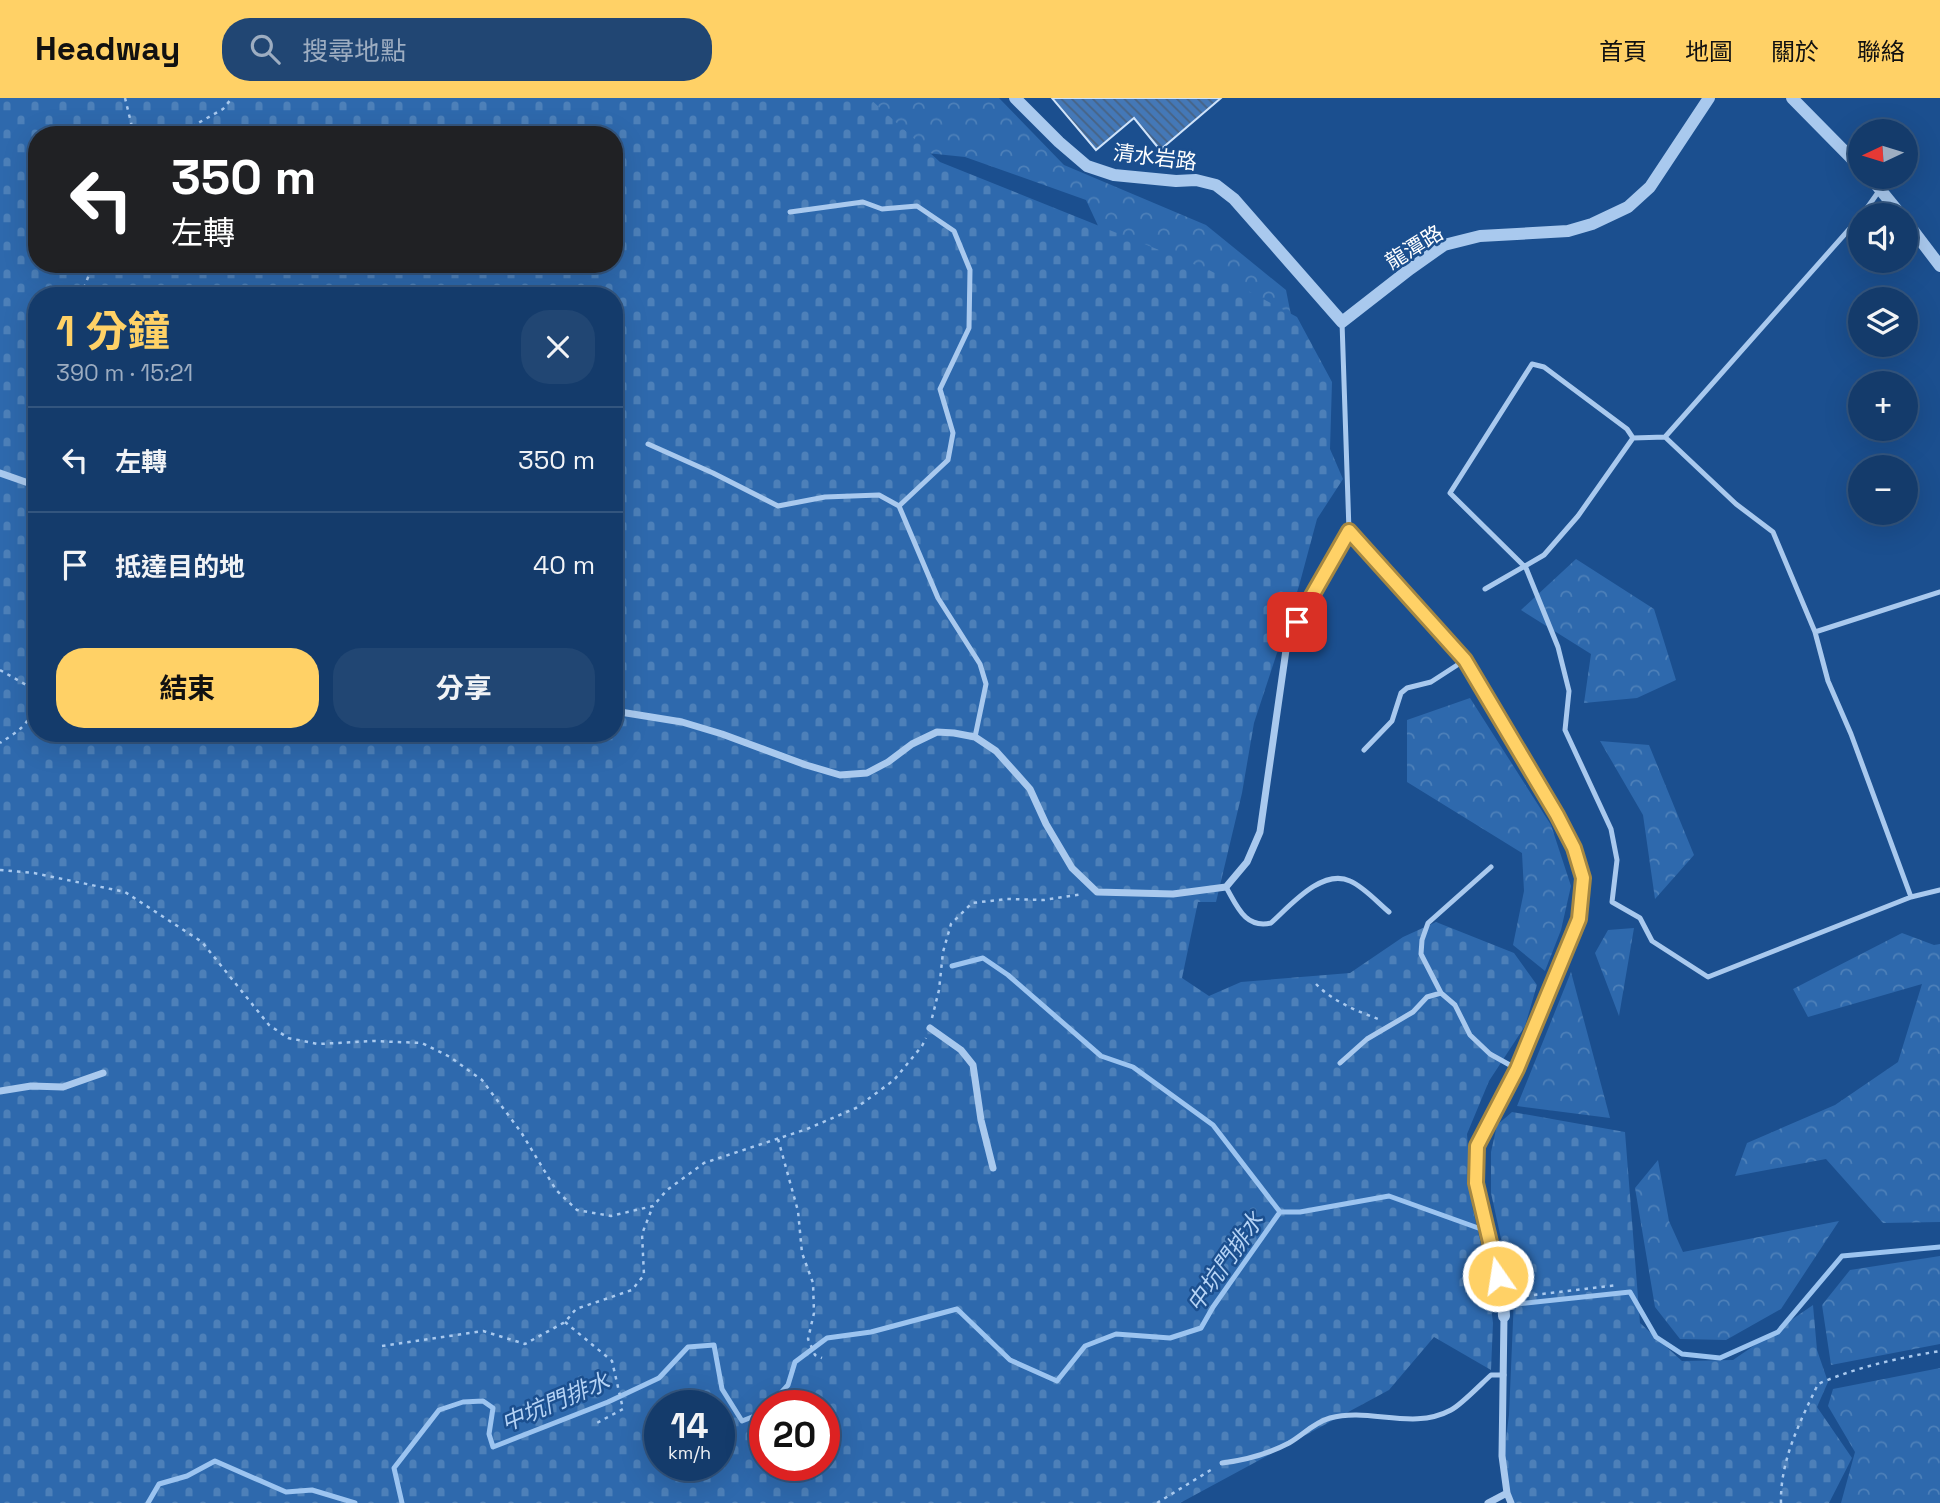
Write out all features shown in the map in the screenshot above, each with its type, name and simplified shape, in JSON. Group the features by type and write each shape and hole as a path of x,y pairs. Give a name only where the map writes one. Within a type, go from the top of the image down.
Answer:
{"street":[{"name":"清水岩路","path":"1015,98 1087,166 1114,175 1176,181 1196,180 1216,185 1234,199 1342,322"},
{"name":"龍潭路","path":"1342,322 1444,246 1480,236 1568,231 1628,207 1650,187 1709,98"},
{"path":"1792,98 1848,155"},
{"path":"1918,237 1940,267"},
{"path":"0,473 28,483"},
{"path":"623,712 682,722 840,775 867,773 888,762 912,744 937,732 975,737 996,751 1030,789 1046,824 1072,868 1097,892 1173,894 1226,887 1247,862 1261,832 1287,643 1307,602 1349,531"},
{"path":"930,1028 961,1050 973,1065 981,1120 993,1168"},
{"path":"0,1091 31,1086 63,1087 103,1073"},
{"path":"1503,1299 1502,1456 1511,1503"},
{"path":"1488,1503 1507,1493"}],"lane":[{"path":"790,212 863,202 882,209 917,206 954,230 971,270 969,328 940,389 953,433 948,460 899,506"},
{"path":"1665,437 1848,231"},
{"path":"1342,322 1349,531 1465,660 1557,815 1574,848 1583,878 1579,919 1517,1069 1477,1146 1476,1183 1503,1299"},
{"path":"1633,438 1627,429 1544,367 1532,364 1450,493 1526,568 1558,647 1569,691 1565,730 1611,830 1617,860 1612,902 1640,918 1651,941 1708,977 1911,897 1940,890"},
{"path":"1633,438 1665,437 1736,504 1773,532 1815,632 1828,681 1851,734 1911,897"},
{"path":"1485,589 1545,555 1578,516 1633,438"},
{"path":"648,444 778,506 825,497 879,495 899,506 938,598 980,664 986,684 975,737"},
{"path":"1815,632 1940,592"},
{"path":"1364,750 1392,721 1401,693 1407,688 1431,682 1465,660"},
{"path":"1491,867 1428,923 1422,940 1421,954 1441,993 1455,1005 1470,1035 1490,1054 1517,1069"},
{"path":"1226,887 1242,916 1263,925 1271,923 1315,885 1332,880 1352,881 1389,912"},
{"path":"1340,1063 1367,1039 1413,1013 1427,997 1441,993"},
{"path":"1222,1463 1265,1453 1291,1442 1308,1427 1330,1418 1354,1414 1413,1420 1434,1417 1453,1410 1491,1375 1504,1375"}],"path":[{"path":"125,98 132,126"},
{"path":"193,126 223,109 232,98"},
{"path":"0,670 28,686"},
{"path":"0,743 22,729 28,721"},
{"path":"0,870 34,873 125,892 202,942 269,1025 288,1038 318,1044 373,1041 422,1044 450,1057 482,1080 521,1132 556,1190 577,1210 611,1216 653,1206"},
{"path":"382,1346 483,1331 525,1344 565,1322 576,1310 632,1290 644,1275 642,1234 653,1206 667,1190 704,1163 778,1139 856,1108 894,1080 922,1046 930,1028 939,990 943,952 951,924 972,903 1007,899 1044,900 1097,892"},
{"path":"1316,985 1323,992 1377,1018 1389,1028"},
{"path":"778,1139 798,1211 802,1253 813,1283 814,1312 808,1339 815,1355 822,1358"},
{"path":"1503,1299 1618,1286"},
{"path":"565,1322 612,1362 623,1409 593,1425"},
{"path":"1781,1503 1780,1484 1793,1438 1818,1384 1849,1371 1902,1357 1940,1351"},
{"path":"1157,1503 1222,1463"}],"green space":[{"path":"0,98 869,98 940,162 1209,270 1297,317 1332,382 1330,449 1343,479 1317,519 1299,586 1254,723 1242,793 1216,902 1198,902 1182,978 1209,996 1241,982 1350,973 1403,937 1436,922 1514,953 1537,985 1525,1026 1489,1081 1467,1134 1472,1206 1486,1265 1493,1323 1491,1370 1434,1337 1389,1390 1180,1503 0,1503"},
{"path":"848,98 999,98 1064,165 1206,225 1286,290 1310,411 1121,275 1086,200 965,157 849,145"},
{"path":"1576,559 1654,609 1676,680 1637,698 1584,703 1591,654 1521,610"},
{"path":"1470,698 1551,825 1571,886 1561,930 1545,971 1513,945 1524,891 1522,853 1407,782 1407,720"},
{"path":"1600,741 1649,745 1694,855 1655,899 1643,815"},
{"path":"1634,928 1619,1016 1595,953 1608,930"},
{"path":"1902,933 1934,945 1940,944 1940,1222 1883,1223 1826,1159 1735,1176 1747,1143 1835,1105 1898,1062 1922,984 1808,1017 1793,989"},
{"path":"1571,972 1610,1118 1517,1106"},
{"path":"1512,1112 1625,1132 1640,1323 1682,1361 1733,1360 1813,1305 1817,1350 1828,1382 1817,1407 1852,1458 1829,1503 1512,1503 1502,1468 1509,1415 1514,1298 1491,1193 1491,1152 1497,1125"},
{"path":"1658,1160 1669,1221 1683,1252 1839,1221 1781,1309 1726,1340 1680,1339 1655,1307 1635,1188"},
{"path":"1940,1256 1940,1344 1831,1365 1822,1305 1850,1270"},
{"path":"1940,1368 1940,1503 1841,1503 1855,1452 1828,1406 1833,1389"}],"building":[{"path":"1052,98 1221,98 1160,150 1134,118 1096,150"}],"waterway":[{"path":"952,966 983,958 1008,975 1101,1056 1133,1067 1213,1125 1280,1212"},
{"name":"中坑門排水","path":"784,1390 788,1385 795,1362 827,1338 871,1332 957,1309 1010,1360 1057,1381 1085,1346 1116,1334 1170,1338 1201,1328 1280,1212 1300,1212 1389,1196 1481,1229 1497,1306 1630,1292 1656,1337 1682,1354 1720,1358 1778,1332 1842,1256 1940,1247"},
{"name":"中坑門排水","path":"402,1503 394,1468 439,1410 463,1402 483,1401 493,1408 489,1434 493,1447 608,1402 659,1378 688,1347 714,1345 722,1389 742,1421 749,1418"},
{"name":"中坑門排水","path":"148,1503 159,1484 187,1476 215,1461 286,1492 312,1490 355,1503"}],"route":[{"path":"1297,622 1349,531 1465,660 1574,848 1583,878 1579,919 1517,1069 1477,1146 1476,1183 1498,1276"}]}
